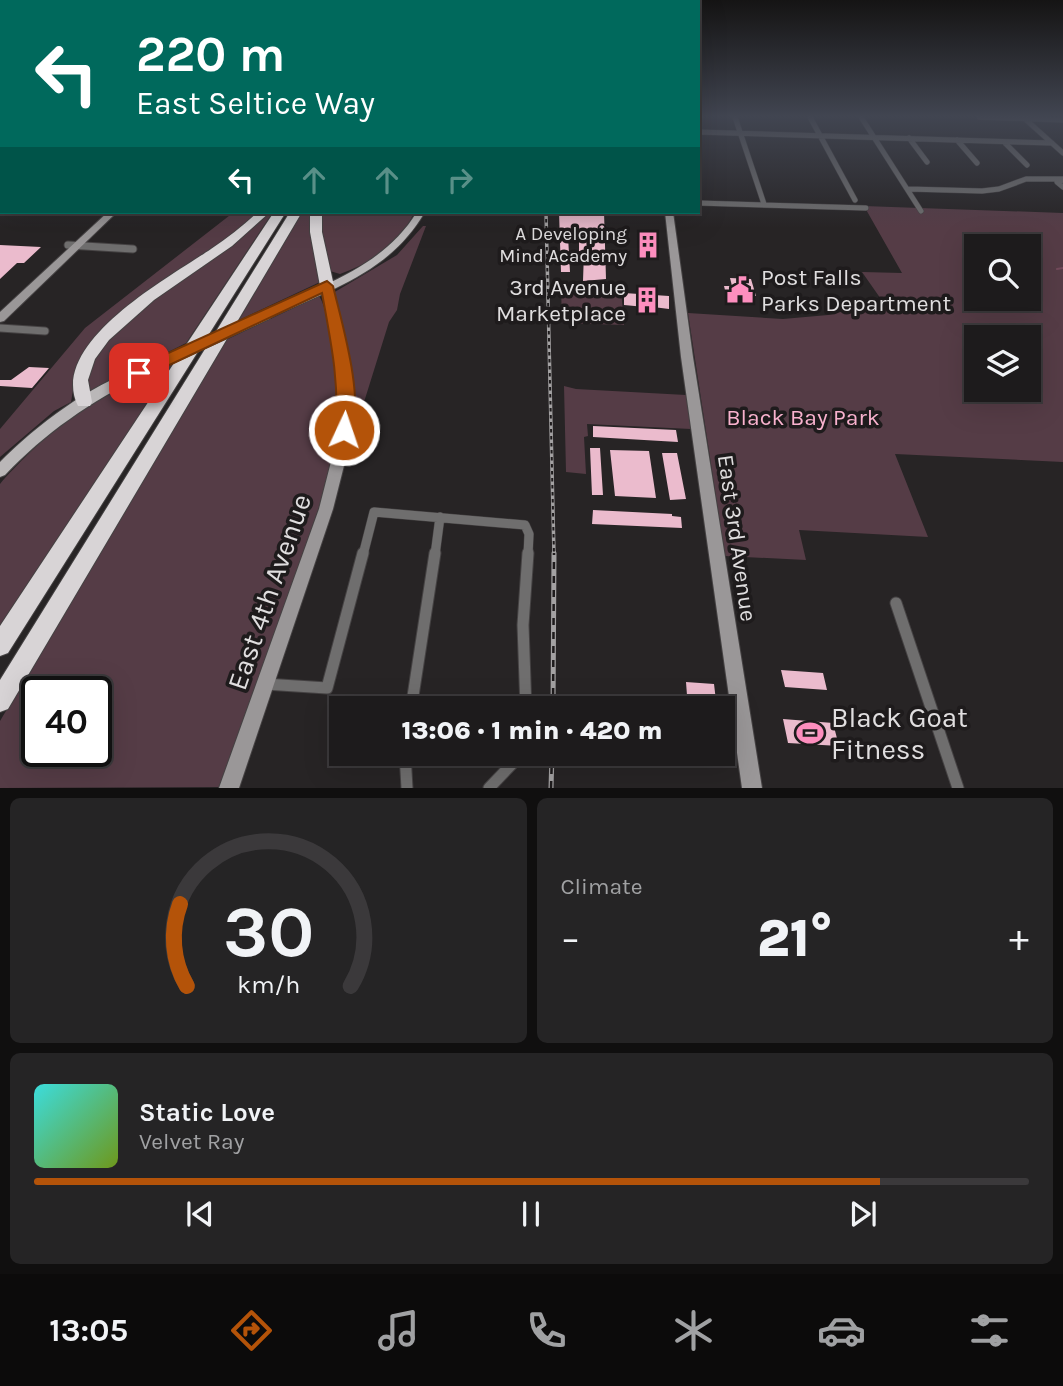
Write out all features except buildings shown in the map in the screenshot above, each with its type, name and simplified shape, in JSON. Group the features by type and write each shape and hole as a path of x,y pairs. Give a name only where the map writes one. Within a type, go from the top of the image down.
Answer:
{"highway":[{"path":"84,402 80,391 82,376 91,354 110,329 145,299 230,242 262,214"},
{"path":"0,645 279,214"},
{"path":"0,701 295,214"},
{"path":"316,214 316,232 327,286"}],"main road":[{"path":"0,471 36,438 84,402 139,373 359,271 392,250 407,236 420,214"}],"street":[{"path":"747,154 764,204"},
{"path":"830,154 855,200"},
{"path":"886,154 920,211"},
{"path":"921,154 927,162"},
{"path":"969,154 977,163"},
{"path":"1016,154 1027,165"},
{"path":"908,188 991,190 1039,178 1062,184"},
{"path":"700,203 866,208"},
{"path":"0,318 102,214"},
{"path":"0,309 111,214"},
{"name":"East 3rd Avenue","path":"669,214 688,365 752,788"},
{"path":"72,245 134,249"},
{"name":"East 4th Avenue","path":"229,788 329,498 342,446 346,389 327,286"},
{"path":"0,328 45,331"},
{"path":"265,684 327,688 374,512 521,523 529,530 523,625 526,696"},
{"path":"413,696 427,620 440,517"},
{"path":"896,603 958,788"},
{"path":"406,766 407,788"},
{"path":"489,788 510,766"}],"green space":[{"name":"Black Bay Park","path":"864,206 1063,213 1063,462 895,454 928,537 799,530 806,560 725,556 688,313 783,319 828,315 883,302 862,272 902,273"},
{"path":"231,214 259,214 240,231 139,301 75,379 71,402 54,411 0,457 0,429 85,328"},
{"path":"266,214 272,214 186,343 89,392 83,382 90,366 117,327"},
{"path":"301,214 312,214 320,282 239,320"},
{"path":"319,214 413,214 402,233 384,250 363,264 340,274 330,271 318,225"},
{"path":"423,226 426,226 400,294 397,310 389,322 350,447 351,379 333,293 397,255"},
{"path":"561,286 621,289 624,325 562,323"},
{"path":"319,296 325,311 335,365 335,441 329,479 220,787 0,788 0,721 21,686 21,767 112,767 112,676 27,676 226,340"},
{"path":"176,362 0,629 0,484 30,452 69,419 111,393 152,383 161,368"},
{"path":"564,386 576,389 686,395 691,429 587,424 588,436 584,437 586,474 566,472"}],"waterway":[{"path":"1057,269 1063,268"}],"railway":[{"path":"546,214 554,555"},
{"path":"553,696 554,555"},
{"path":"551,788 552,766"}],"place":[{"name":"A Developing Mind Academy","path":"648,245"},
{"name":"Post Falls Parks Department","path":"740,290"},
{"name":"3rd Avenue Marketplace","path":"647,300"},
{"name":"Black Goat Fitness","path":"810,733"}],"route":[{"path":"139,373 327,286 344,366 344,430"}]}
